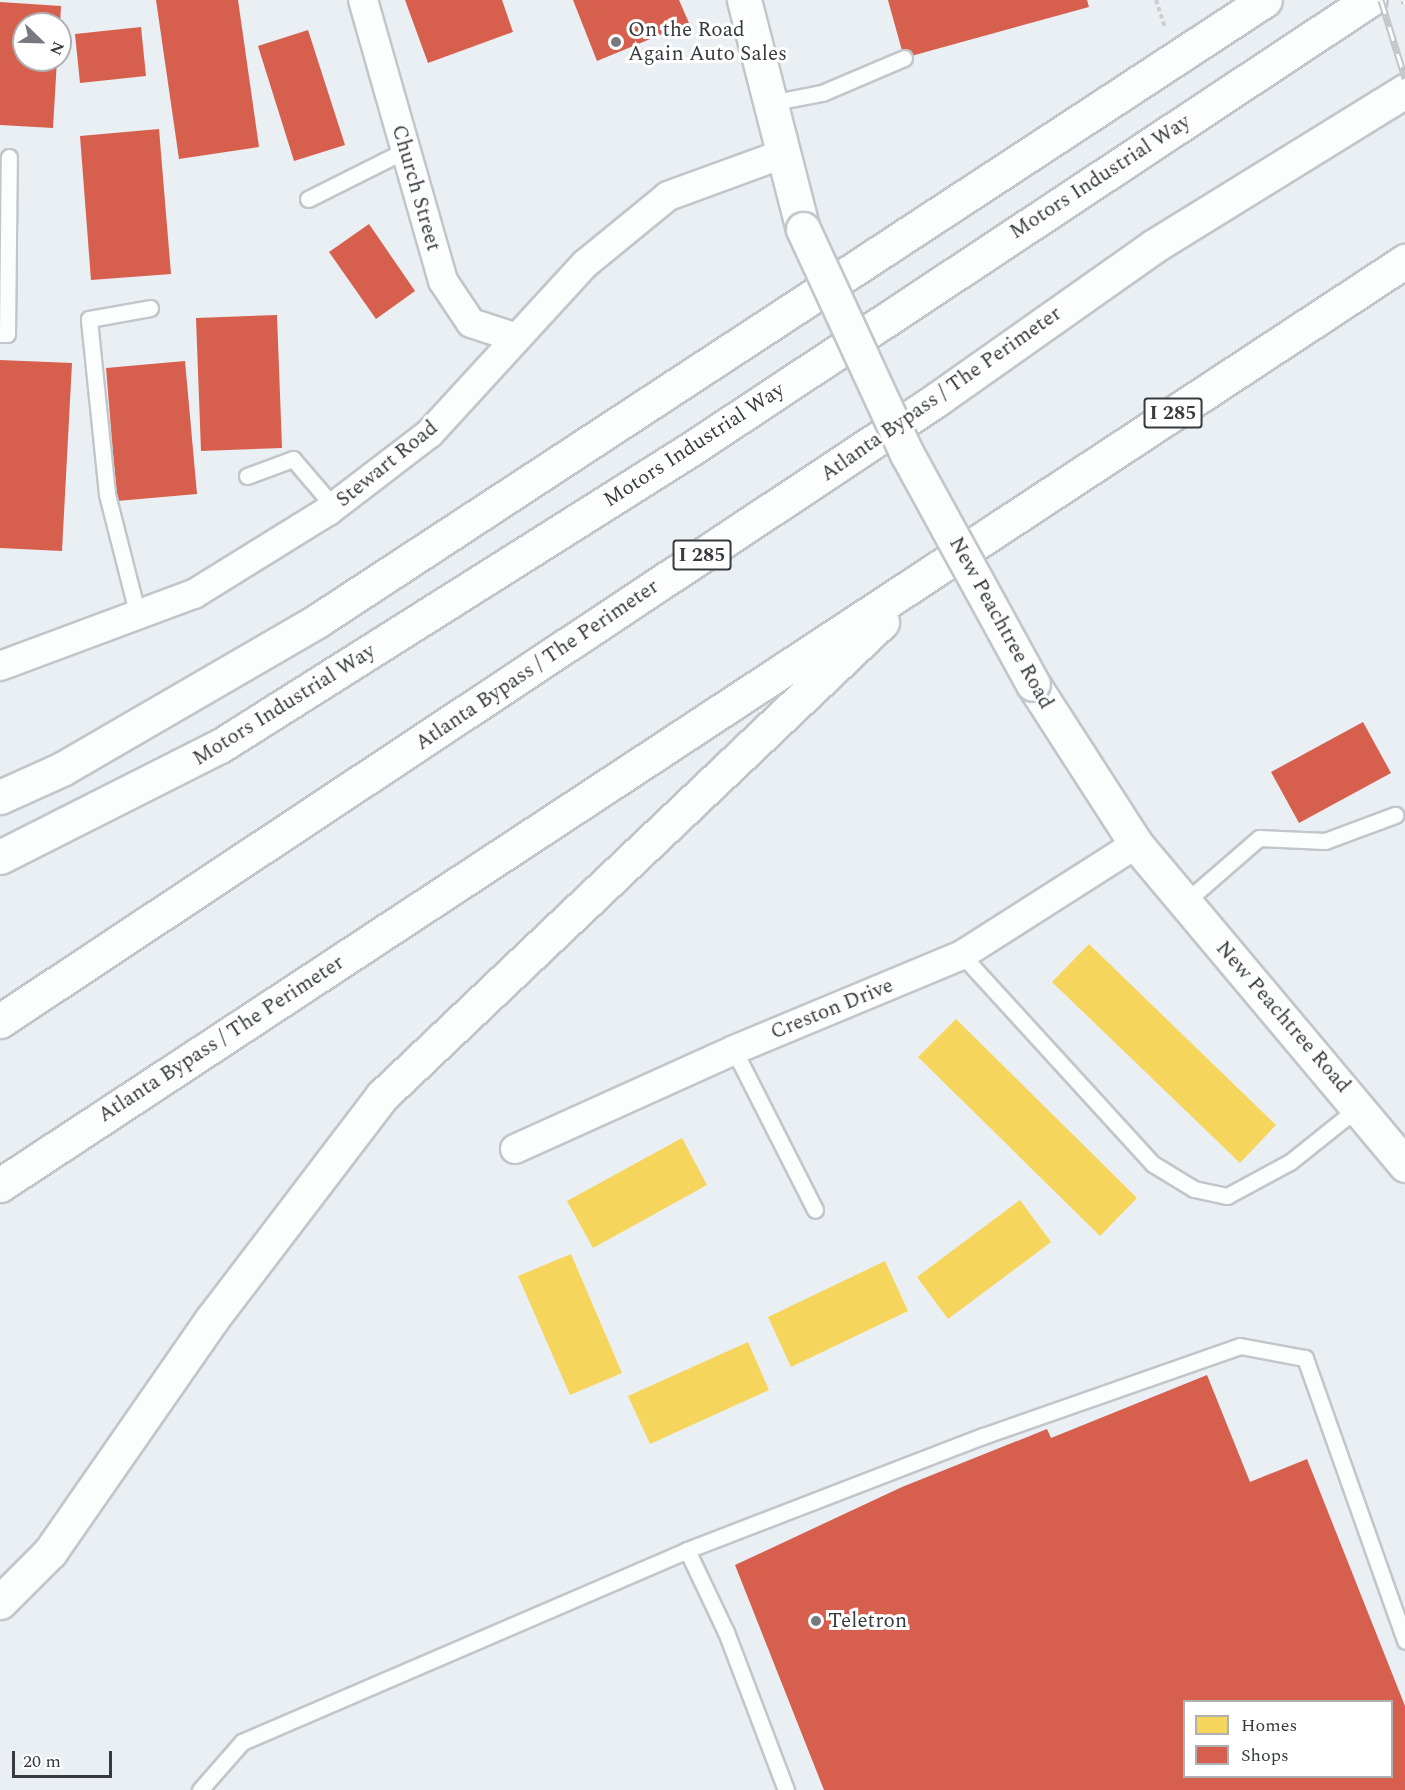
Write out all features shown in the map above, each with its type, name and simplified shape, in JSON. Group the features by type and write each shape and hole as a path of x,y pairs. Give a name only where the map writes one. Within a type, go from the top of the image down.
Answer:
{"main road":[{"name":"New Peachtree Road","path":"744,0 803,229 907,454 1034,684 1136,844 1360,1106 1405,1165"},
{"path":"0,797 62,769 317,621 1265,0"},
{"name":"Motors Industrial Way","path":"0,857 220,746 694,447 1369,0"},
{"name":"Atlanta Bypass / The Perimeter","path":"0,1022 936,400 1154,246 1405,91"},
{"name":"Atlanta Bypass / The Perimeter","path":"0,1185 1405,261"},
{"path":"0,1622 31,1573 212,1319 382,1096 941,565"},
{"path":"0,1602 31,1573"}],"street":[{"name":"Church Street","path":"363,0 442,281 471,323 517,338"},
{"name":"Stewart Road","path":"0,666 194,594 334,507 430,434 585,264 668,196 783,154"},
{"name":"Creston Drive","path":"515,1149 734,1050 962,955 1136,844"}],"lane":[{"path":"770,103 822,93 904,58"},
{"path":"308,199 405,150"},
{"path":"0,334 7,334 9,157"},
{"path":"138,616 107,494 89,319 150,308"},
{"path":"247,476 293,459 334,507"},
{"path":"1185,903 1259,838 1325,841 1395,815"},
{"path":"962,955 1154,1164 1194,1189 1227,1197 1290,1162 1360,1106"},
{"path":"734,1050 815,1210"},
{"path":"200,1790 242,1742 687,1550 983,1436 1240,1346 1305,1358 1405,1641"},
{"path":"687,1550 726,1632 786,1790"}],"path":[{"path":"1156,0 1165,28"}],"building: Homes":[{"path":"1089,944 1276,1125 1240,1163 1052,982"},
{"path":"956,1019 1137,1198 1100,1236 918,1057"},
{"path":"682,1138 707,1185 593,1248 567,1201"},
{"path":"1020,1200 1051,1242 948,1319 917,1277"},
{"path":"571,1254 622,1373 570,1395 518,1276"},
{"path":"885,1261 908,1311 791,1367 768,1317"},
{"path":"748,1342 769,1390 650,1444 628,1396"}],"building: Shops":[{"path":"156,0 238,0 259,147 179,159"},
{"path":"405,0 502,0 513,32 428,63"},
{"name":"On the Road Again Auto Sales","path":"573,0 679,0 689,23 597,61"},
{"path":"888,0 1087,0 1089,7 904,58"},
{"path":"0,2 61,6 61,12 12,12 12,72 56,72 53,128 0,125"},
{"path":"141,27 146,76 80,83 75,34"},
{"path":"308,30 345,145 294,161 258,46"},
{"path":"159,129 171,274 91,280 80,136"},
{"path":"369,224 415,291 376,319 329,252"},
{"path":"277,315 282,448 201,451 196,318"},
{"path":"0,360 72,363 62,551 0,548"},
{"path":"185,361 197,494 117,501 106,368"},
{"path":"1363,722 1391,773 1299,823 1271,772"},
{"path":"1207,1375 1250,1482 1307,1459 1405,1706 1405,1790 824,1790 735,1565 902,1487 1047,1429 1051,1438"}],"railway":[{"path":"1381,0 1405,78"}],"place":[{"name":"On the Road Again Auto Sales","path":"616,42"},
{"name":"Teletron","path":"816,1621"}]}
